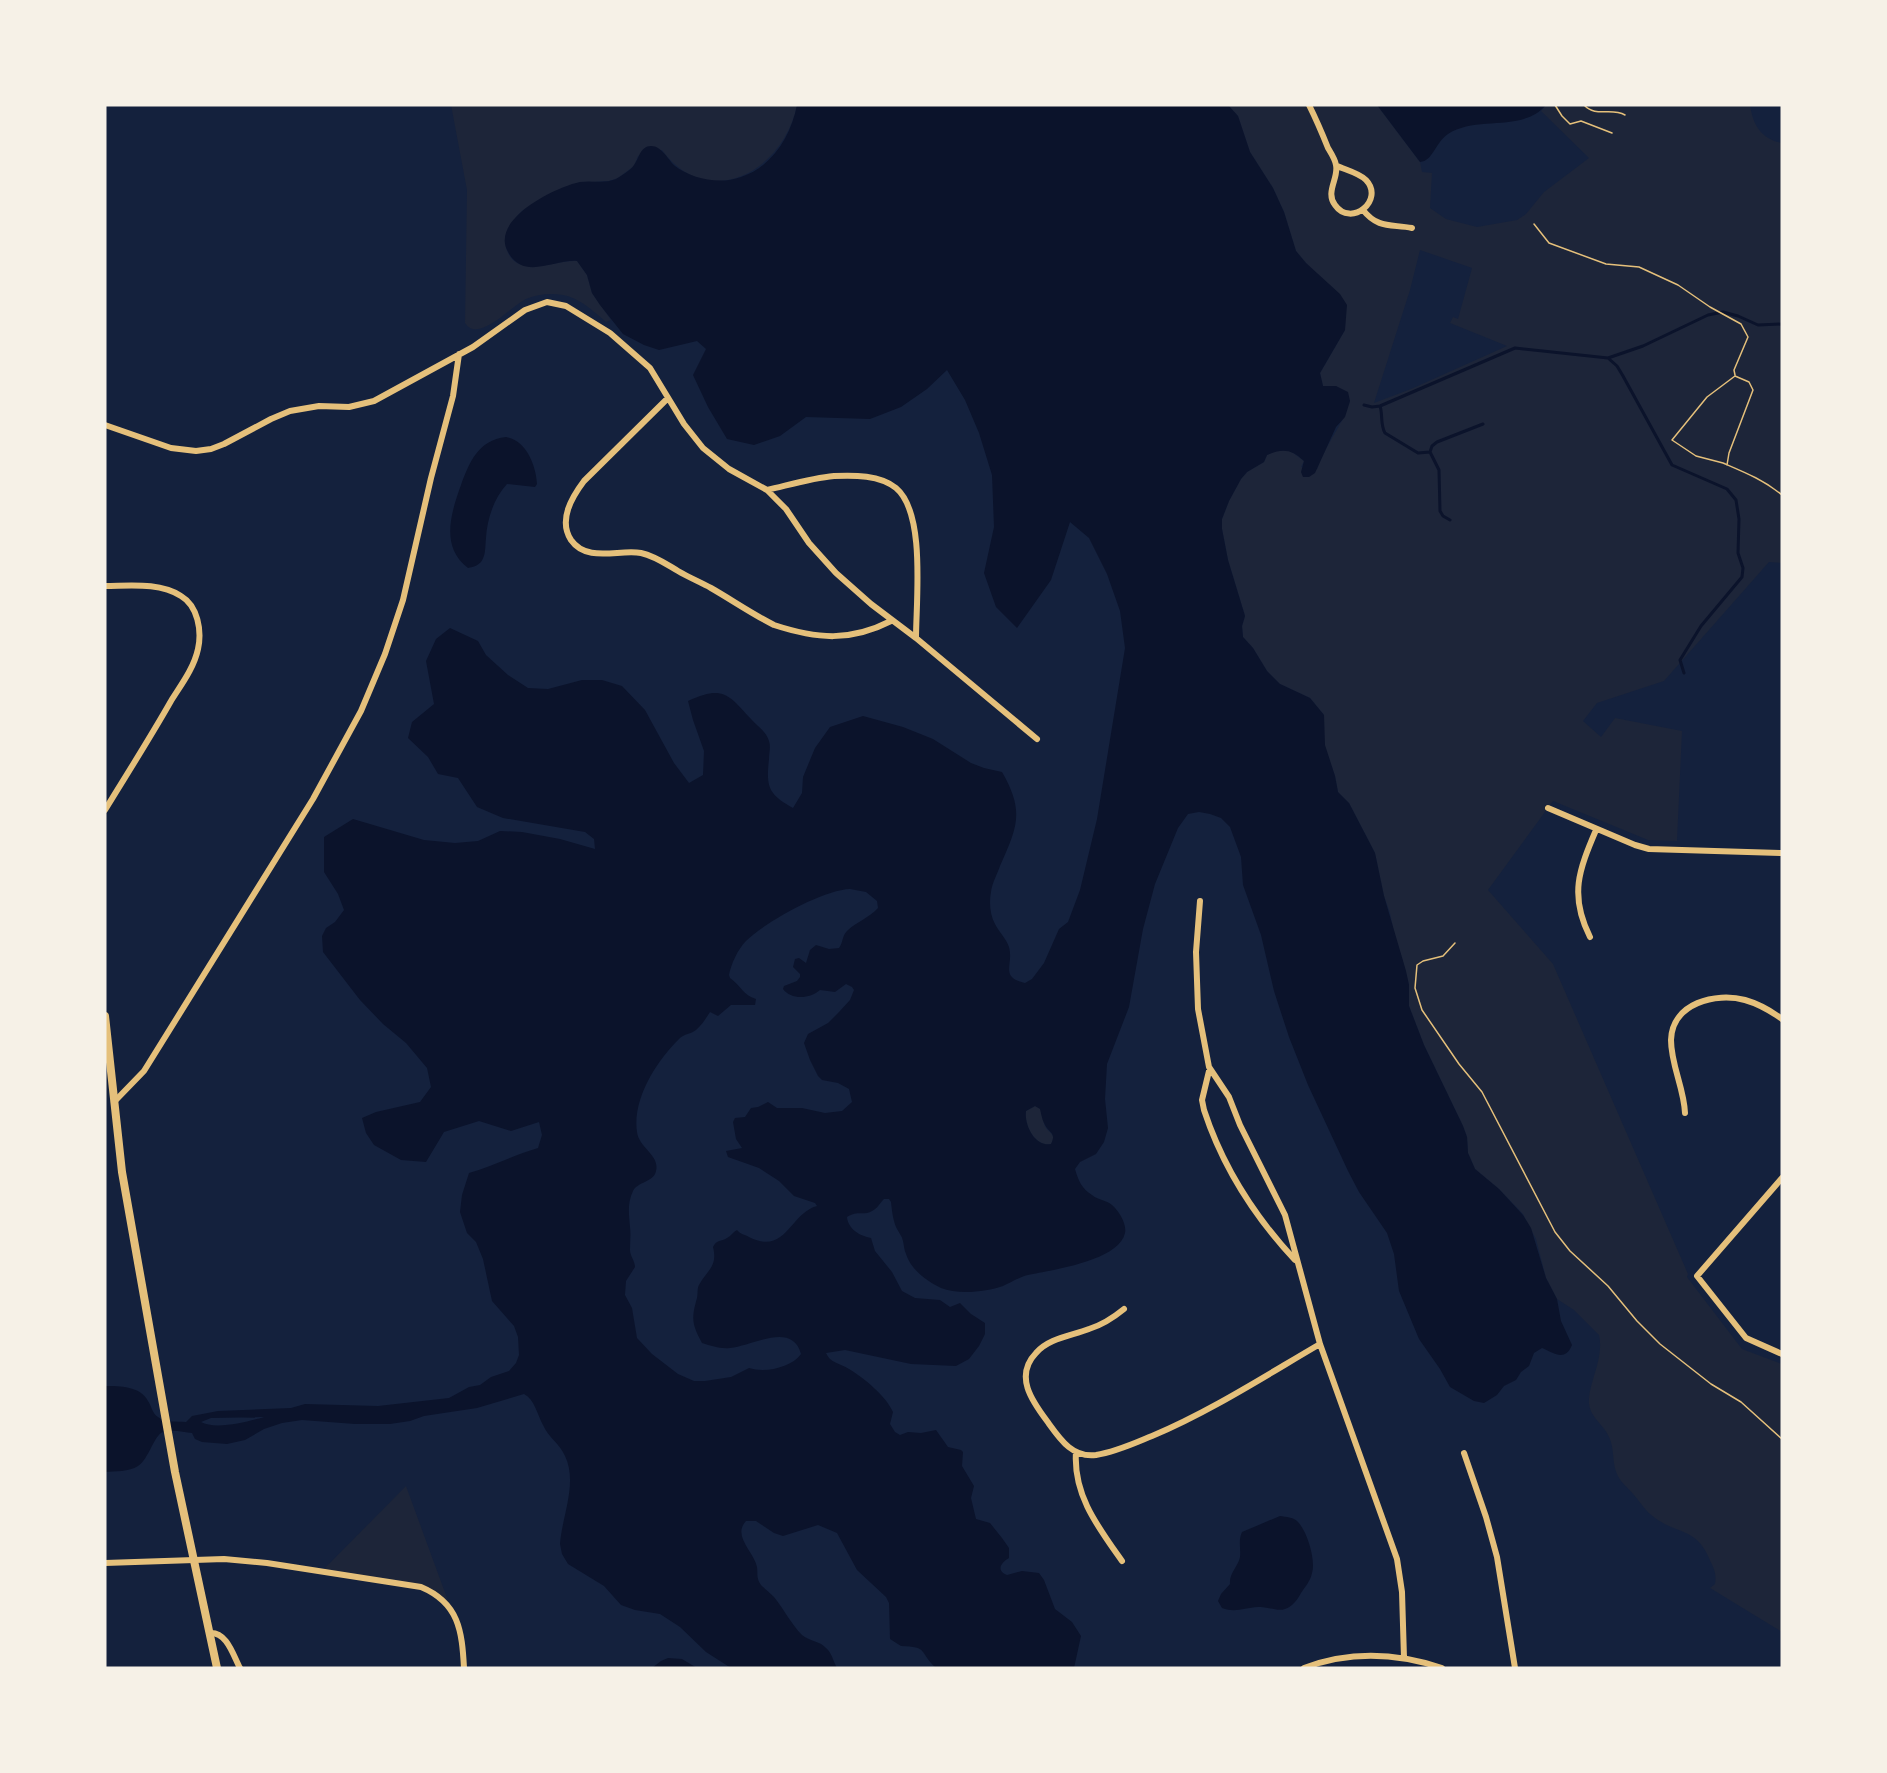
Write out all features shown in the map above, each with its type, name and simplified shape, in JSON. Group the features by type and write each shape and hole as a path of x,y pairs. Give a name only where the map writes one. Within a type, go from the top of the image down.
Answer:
{"main road":[{"path":"105,1016 116,1134 122,1172 166,1424 217,1668"}],"street":[{"path":"1309,105 1337,166 1332,193 1335,205 1347,213 1357,213 1363,210 1371,197 1368,183 1362,177 1337,166"},
{"path":"1363,210 1375,222 1387,226 1412,228"},
{"path":"105,425 171,448 196,451 211,449 291,411 319,406 349,407 374,400 480,342 525,310 547,302 566,306 610,333 650,368 684,424 703,448 729,469 767,490 786,509 821,557 891,621 916,638 1037,740"},
{"path":"114,1102 144,1071 317,792 361,711 385,654 406,591 428,489 453,396 459,354"},
{"path":"668,398 584,481 574,494 568,508 567,520 572,540 580,548 592,553 642,553 664,562 764,620 794,632 841,637 860,634 891,621"},
{"path":"767,490 834,477 869,477 884,481 896,488 906,499 915,527 916,638"},
{"path":"105,586 148,586 179,594 194,610 200,633 198,651 187,675 105,810"},
{"path":"1548,808 1596,830 1649,849 1782,853"},
{"path":"1590,938 1580,914 1577,886 1580,871 1596,830"},
{"path":"1200,901 1196,952 1198,1009 1209,1067 1209,1076 1202,1100 1204,1110 1226,1166 1258,1218 1296,1260"},
{"path":"1685,1113 1671,1041 1674,1026 1685,1011 1707,999 1732,998 1753,1003 1782,1019"},
{"path":"1209,1067 1229,1097 1240,1125 1285,1215 1320,1344 1397,1559 1402,1592 1404,1658"},
{"path":"1782,1178 1697,1276 1746,1338 1782,1354"},
{"path":"1124,1309 1102,1324 1041,1347 1028,1365 1026,1385 1029,1395 1064,1444 1076,1452 1095,1455 1164,1431 1320,1344"},
{"path":"1076,1452 1076,1476 1084,1501 1098,1528 1122,1561"},
{"path":"1464,1453 1497,1557 1515,1668"},
{"path":"105,1563 170,1562 212,1558 253,1561 421,1587 433,1592 442,1600 457,1620 464,1668"},
{"path":"210,1634 217,1633 223,1637 240,1668"},
{"path":"1304,1668 1355,1656 1404,1658 1442,1668"}],"path":[{"path":"1555,105 1570,124 1581,121 1612,133"},
{"path":"1584,105 1596,113 1618,111 1625,115"},
{"path":"1534,224 1549,243 1606,264 1639,267 1678,285 1710,307 1741,324 1748,337 1734,370 1735,376"},
{"path":"1735,376 1707,397 1672,440 1696,456 1749,474 1782,495"},
{"path":"1727,465 1729,453 1753,390 1749,382 1735,376"},
{"path":"1455,943 1443,956 1423,961 1417,965 1415,987 1419,1004 1449,1050 1482,1092 1555,1232 1570,1251 1608,1286 1660,1344 1711,1384 1741,1402 1782,1439"}],"shaded area":[{"path":"451,105 797,105 789,128 777,149 761,165 742,176 722,181 701,179 680,169 662,150 638,156 634,166 618,178 609,181 577,183 523,210 506,234 505,242 509,255 524,266 577,261 587,275 592,293 611,320 606,322 575,299 558,294 544,294 526,299 495,322 478,329 471,328 465,323 467,190"},
{"path":"797,105 1228,105 1238,116 1250,152 1273,188 1284,212 1296,251 1340,294 1347,305 1345,330 1320,373 1323,386 1336,386 1348,392 1350,401 1345,417 1336,427 1315,473 1309,477 1303,477 1301,472 1304,461 1291,452 1272,453 1267,455 1264,462 1247,472 1229,501 1222,519 1222,529 1228,560 1245,616 1242,626 1243,637 1253,648 1267,671 1280,684 1310,698 1324,715 1325,745 1338,792 1349,803 1375,853 1384,896 1406,971 1409,1006 1424,1045 1463,1126 1467,1137 1468,1153 1475,1169 1499,1189 1523,1215 1531,1228 1546,1278 1557,1299 1561,1321 1572,1345 1563,1355 1542,1348 1534,1353 1529,1366 1516,1380 1504,1386 1497,1395 1484,1403 1474,1401 1450,1387 1419,1339 1399,1291 1394,1254 1387,1233 1359,1192 1348,1171 1308,1085 1289,1037 1274,991 1261,935 1243,885 1241,857 1230,827 1221,818 1210,814 1199,812 1188,814 1178,828 1155,884 1143,929 1129,1007 1107,1064 1105,1099 1108,1128 1104,1142 1096,1154 1080,1162 1075,1169 1086,1190 1094,1197 1110,1203 1120,1214 1124,1222 1125,1233 1120,1243 1111,1251 1083,1263 1025,1276 996,1288 972,1292 948,1290 925,1278 908,1260 895,1223 891,1202 889,1199 884,1199 872,1211 847,1217 852,1228 859,1234 871,1238 875,1251 892,1272 902,1291 915,1298 940,1300 950,1307 960,1303 985,1323 985,1334 969,1359 956,1366 911,1364 845,1350 826,1353 833,1361 868,1382 880,1394 893,1412 890,1424 895,1432 900,1435 908,1432 921,1433 936,1430 948,1447 963,1452 962,1466 974,1486 971,1498 976,1519 990,1523 1009,1548 1009,1558 1002,1564 1001,1571 1007,1575 1022,1571 1039,1573 1055,1609 1072,1622 1081,1636 1074,1668 936,1668 920,1649 901,1646 890,1639 889,1603 886,1597 857,1570 837,1533 818,1525 783,1536 756,1521 746,1521 741,1532 755,1561 759,1583 774,1597 802,1635 828,1650 837,1668 731,1668 706,1652 680,1627 660,1614 621,1605 604,1586 568,1564 562,1554 560,1544 570,1488 569,1466 563,1452 545,1429 533,1404 524,1394 477,1408 390,1424 302,1420 282,1423 264,1429 245,1440 227,1444 202,1442 195,1439 192,1433 167,1431 160,1434 138,1466 105,1472 105,1386 123,1387 140,1392 154,1414 161,1419 186,1422 192,1416 218,1411 291,1408 305,1404 378,1406 449,1398 469,1387 480,1385 491,1377 509,1371 516,1363 519,1355 518,1337 514,1326 492,1301 483,1259 476,1242 467,1233 460,1212 462,1195 469,1173 538,1148 542,1135 539,1122 511,1131 479,1121 444,1132 426,1162 401,1160 374,1145 366,1133 362,1118 376,1112 420,1102 431,1087 427,1068 406,1043 383,1024 360,1000 323,952 322,936 326,928 335,922 344,910 338,894 324,872 324,837 353,819 424,840 455,843 478,841 500,831 522,832 560,839 595,849 594,839 585,832 503,818 477,807 458,778 438,774 428,757 408,738 412,722 434,704 426,661 436,639 450,628 478,641 486,655 508,675 528,688 548,689 582,680 602,680 622,686 645,710 674,763 689,783 703,775 704,751 688,701 717,693 730,698 766,734 770,746 768,776 770,789 778,798 793,808 802,793 803,777 815,748 830,727 863,716 903,727 933,739 971,763 1002,772 1014,798 1016,819 1014,830 993,882 990,900 993,920 1009,947 1009,970 1012,977 1025,983 1032,979 1044,963 1059,929 1068,922 1080,890 1097,819 1125,648 1120,611 1107,574 1089,538 1070,522 1051,580 1017,628 996,607 984,573 994,527 992,475 979,433 965,400 947,370 927,389 901,407 870,419 806,417 780,436 754,445 727,439 693,375 706,349 697,341 659,350 644,345 623,334 592,293 587,275 577,261 530,267 513,260 507,250 505,238 509,227 529,206 542,197 569,185 616,179 633,167 644,148 651,146 658,148 675,166 698,177 715,180 733,179 752,172 771,158 785,139","holes":["850,889 866,892 877,901 878,908 847,931 839,948 829,949 816,945 810,950 806,963 799,958 795,959 793,967 800,977 797,981 784,986 783,989 786,993 796,997 806,997 820,990 835,992 846,984 854,990 850,1000 839,1012 828,1023 808,1034 804,1043 818,1076 822,1080 838,1083 849,1089 852,1102 842,1111 825,1113 802,1108 777,1108 768,1102 751,1108 745,1117 735,1118 733,1122 736,1139 742,1148 726,1151 728,1157 759,1168 779,1181 794,1196 815,1203 817,1206 800,1216 787,1231 771,1241 761,1241 741,1234 737,1230 716,1243 713,1247 713,1264 698,1286 693,1316 694,1326 702,1343 719,1348 730,1348 781,1337 796,1344 801,1354 791,1363 777,1368 762,1370 749,1368 731,1377 694,1381 678,1374 652,1354 637,1338 632,1308 625,1295 626,1281 635,1267 630,1250 630,1200 635,1188 652,1178 656,1171 655,1160 641,1143 637,1132 638,1106 648,1081 663,1057 680,1038 696,1030 710,1012 718,1016 731,1005 755,1005 756,999 745,993 729,975 735,957 746,941 766,925 795,908","1035,1106 1040,1109 1044,1123 1053,1137 1051,1144 1040,1142 1029,1128 1026,1111","264,1417 223,1425 201,1422 211,1418"]},
{"path":"1228,105 1377,105 1420,162 1422,172 1432,173 1430,208 1446,219 1477,227 1517,220 1526,214 1544,192 1589,158 1541,111 1546,105 1750,105 1753,119 1759,130 1769,138 1782,143 1782,563 1769,562 1664,681 1597,703 1583,721 1601,737 1615,718 1682,731 1677,841 1648,840 1553,801 1488,890 1553,964 1688,1274 1687,1277 1742,1349 1782,1364 1782,1632 1710,1588 1715,1584 1715,1573 1704,1548 1693,1537 1652,1516 1618,1475 1609,1437 1593,1415 1589,1404 1590,1390 1599,1359 1599,1335 1574,1310 1557,1299 1546,1278 1536,1239 1523,1214 1499,1189 1475,1169 1468,1153 1467,1137 1463,1126 1424,1045 1409,1006 1409,985 1396,943 1375,853 1349,803 1338,792 1324,745 1324,715 1310,698 1280,684 1267,671 1253,648 1243,637 1242,626 1245,616 1228,560 1222,529 1222,519 1229,501 1247,472 1264,462 1267,455 1275,451 1289,450 1304,461 1301,467 1317,469 1350,401 1336,386 1323,386 1320,373 1345,330 1306,263 1296,251 1284,212 1273,188 1250,152 1238,116","holes":["1420,250 1472,268 1458,319 1453,317 1450,323 1507,346 1374,403 1410,290"]},
{"path":"1377,105 1546,105 1536,114 1525,119 1460,128 1448,134 1428,158 1420,162"},
{"path":"506,437 519,443 529,454 535,469 537,484 535,487 507,484 502,490 490,516 483,559 468,568 459,560 451,540 451,518 454,507 464,477 476,454 488,443"},
{"path":"1035,1106 1040,1108 1045,1126 1053,1135 1051,1144 1040,1142 1029,1128 1026,1111"},
{"path":"406,1486 451,1609 433,1592 322,1571"},
{"path":"1280,1516 1295,1520 1301,1525 1307,1538 1312,1553 1313,1567 1308,1583 1295,1602 1285,1609 1261,1607 1231,1610 1222,1608 1218,1601 1230,1584 1239,1561 1242,1532"},
{"path":"668,1658 682,1659 697,1668 652,1668"}],"waterway":[{"path":"1364,405 1380,406 1515,348 1608,358 1643,346 1708,315 1723,312 1758,325 1782,324"},
{"path":"1608,358 1623,376 1672,465 1727,489 1736,500 1739,519 1738,553 1743,568 1742,577 1701,626 1680,660 1684,673"},
{"path":"1380,406 1385,433 1418,453 1430,452 1439,470 1440,511 1450,520"},
{"path":"1430,452 1432,446 1437,442 1483,424"}]}
